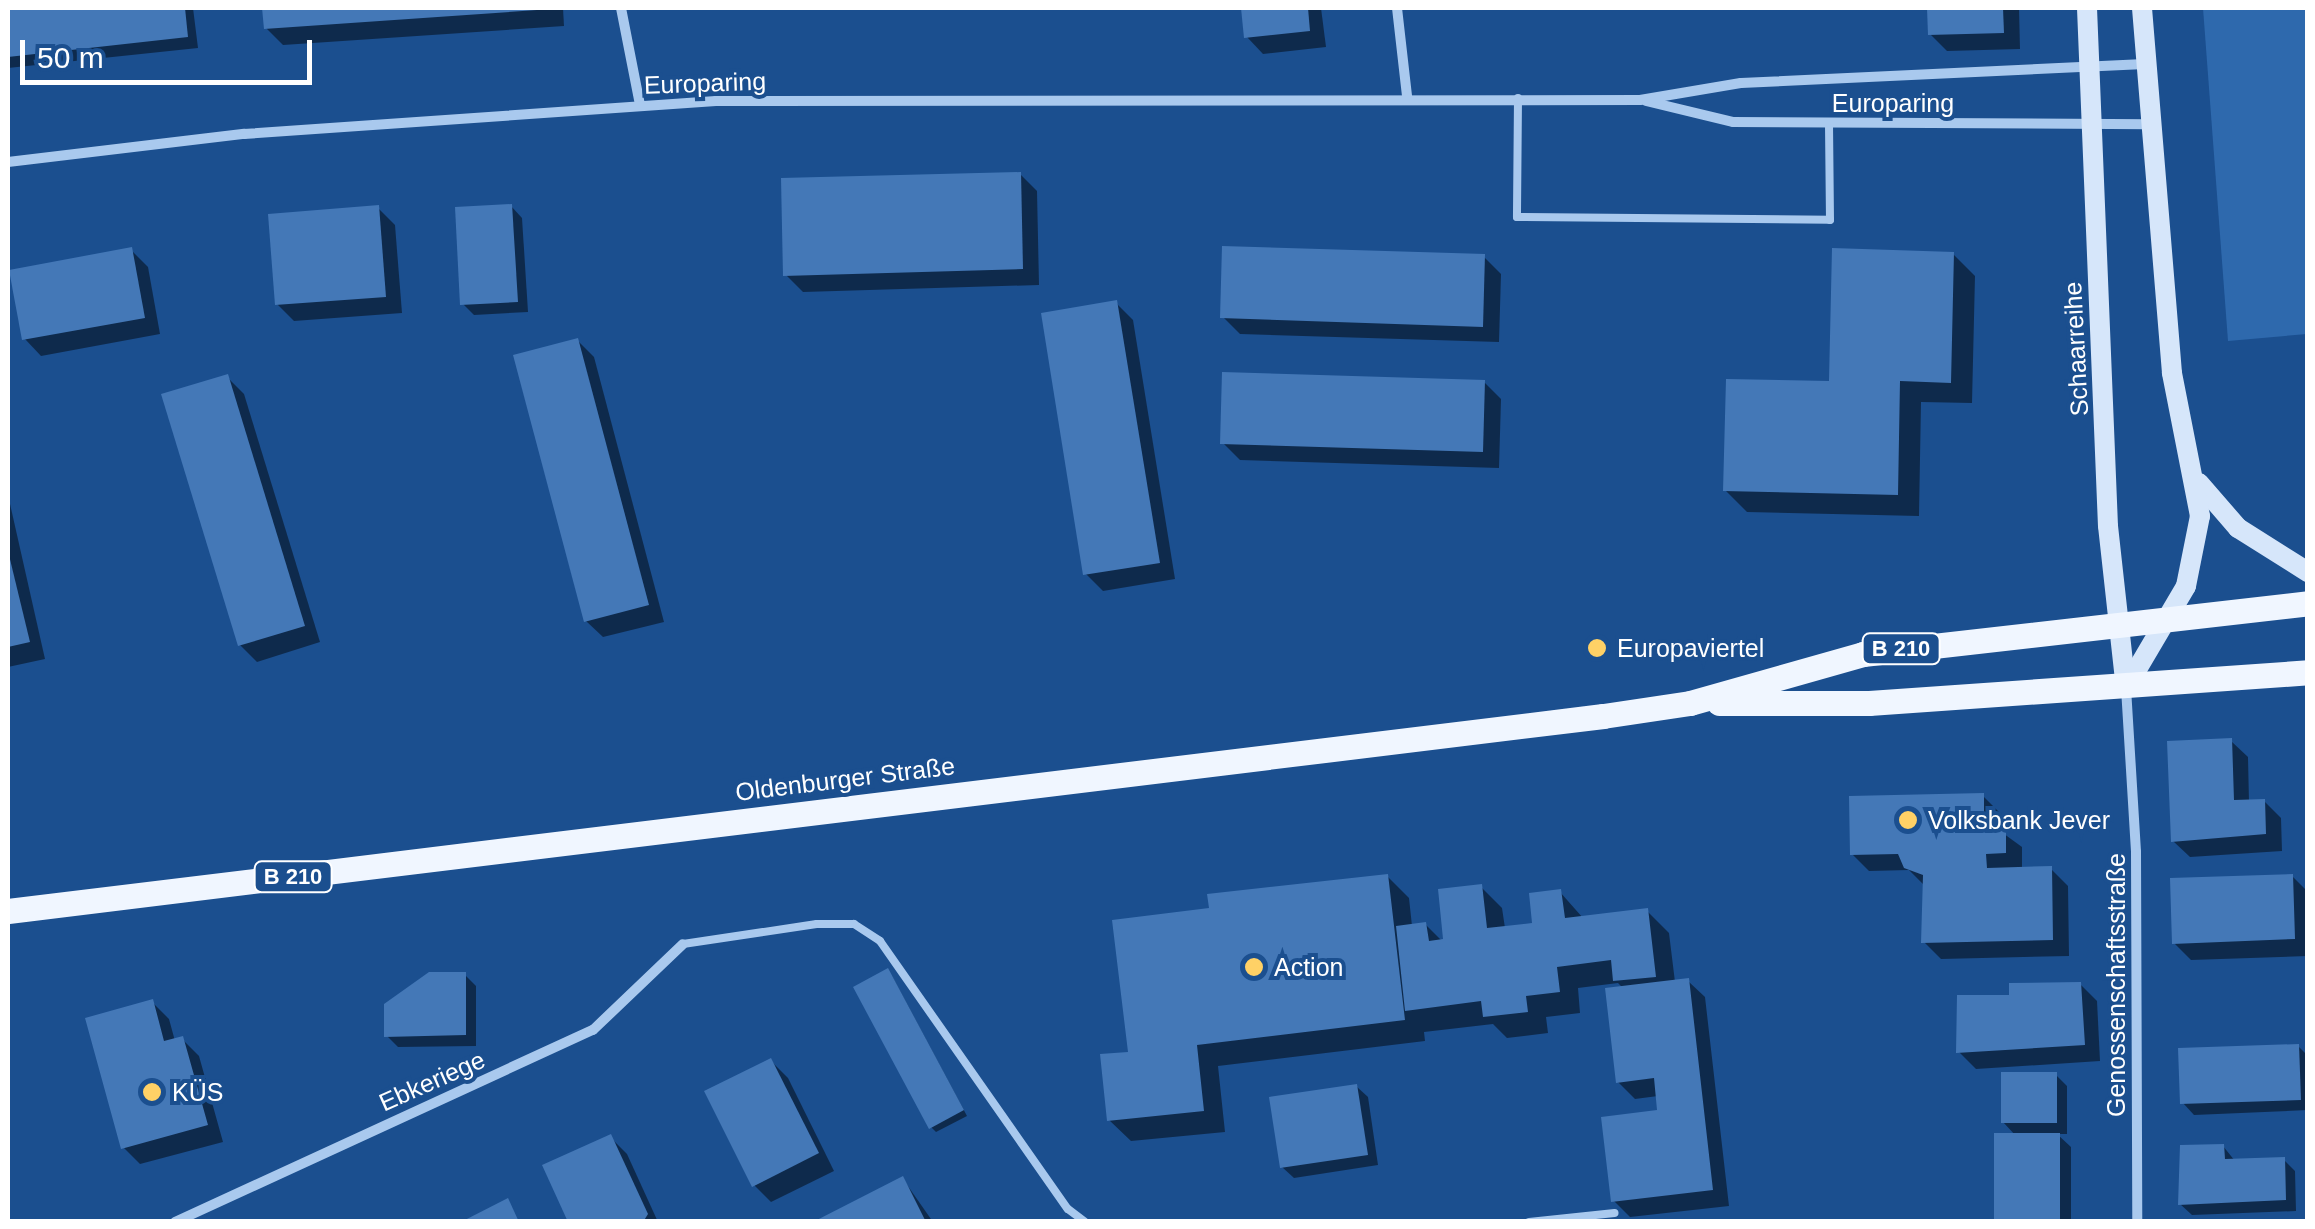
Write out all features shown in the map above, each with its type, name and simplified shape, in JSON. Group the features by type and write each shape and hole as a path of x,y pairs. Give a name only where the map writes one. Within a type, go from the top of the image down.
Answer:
{"main road":[{"name":"Schaarreihe","path":"2087,8 2117,622 2126,688"},
{"path":"2126,688 2173,617 2197,551 2194,476 2172,373 2142,8"},
{"path":"2194,476 2228,519 2308,572"},
{"name":"B 210","path":"2117,622 2308,603"},
{"name":"Oldenburger Straße","path":"1690,704 1863,654 2117,622"},
{"name":"B 210","path":"2126,688 2308,672"},
{"name":"Oldenburger Straße","path":"8,911 1690,704 1869,704 2126,688"}],"street":[{"path":"622,8 640,106"},
{"path":"1397,8 1407,96"},
{"name":"Europaring","path":"8,162 244,134 640,106 1407,96 1640,100 1741,83 2145,64"},
{"name":"Europaring","path":"1640,100 1732,122 2149,124"},
{"name":"Genossenschaftsstraße","path":"2126,688 2136,852 2138,1222"},
{"name":"Ebkeriege","path":"174,1222 593,1030 683,944"}],"lane":[{"path":"1518,98 1516,217 1830,220 1829,122"},
{"path":"683,944 817,924 854,924 880,942 1068,1209 1085,1222"},
{"path":"1529,1222 1615,1213"}],"shaded area":[{"path":"2203,8 2307,8 2307,334 2228,341"}],"building":[{"path":"8,8 185,8 188,37 8,57"},
{"path":"262,8 537,8 537,10 264,29"},
{"path":"1241,8 1308,8 1310,31 1244,38"},
{"path":"1927,8 2003,8 2004,33 1928,35"},
{"path":"1021,172 1023,269 783,276 781,178"},
{"path":"512,204 518,302 460,305 455,207"},
{"path":"379,205 386,297 275,305 268,214"},
{"path":"1222,246 1485,254 1483,327 1220,318"},
{"path":"132,247 145,318 22,340 9,270"},
{"path":"1832,248 1954,252 1951,383 1900,381 1898,495 1723,491 1726,379 1829,381"},
{"path":"1117,300 1160,563 1083,575 1041,313"},
{"path":"578,338 649,605 584,622 513,355"},
{"path":"1222,372 1485,380 1483,452 1220,444"},
{"path":"228,374 305,626 238,646 161,394"},
{"path":"8,551 30,642 8,647"},
{"path":"2232,738 2234,800 2265,799 2266,834 2171,842 2167,741"},
{"path":"1984,793 1984,829 2006,828 2006,853 1986,854 1987,868 2052,866 2053,940 1921,943 1923,875 1904,868 1898,854 1850,855 1849,796"},
{"path":"1388,874 1405,1020 1197,1045 1204,1111 1107,1121 1100,1054 1128,1052 1112,920 1209,908 1207,894"},
{"path":"2293,874 2295,939 2172,944 2170,878"},
{"path":"1482,884 1487,928 1532,923 1529,893 1561,889 1565,918 1648,908 1656,977 1613,981 1611,960 1557,967 1560,992 1526,996 1528,1012 1483,1017 1481,1001 1405,1011 1396,926 1426,922 1429,941 1443,939 1438,889"},
{"path":"888,968 964,1110 929,1129 853,987"},
{"path":"429,972 466,972 466,1035 384,1037 384,1004"},
{"path":"1689,978 1713,1190 1611,1202 1601,1117 1657,1110 1654,1078 1616,1083 1605,988"},
{"path":"2081,982 2085,1045 1956,1053 1957,995 2009,995 2009,983"},
{"name":"KÜS","path":"153,999 164,1041 183,1036 208,1125 121,1149 85,1018"},
{"path":"2299,1044 2301,1100 2180,1104 2178,1048"},
{"path":"771,1058 819,1153 752,1187 704,1091"},
{"path":"2001,1072 2057,1072 2057,1123 2001,1123"},
{"path":"1357,1084 1368,1155 1280,1168 1269,1097"},
{"path":"1994,1133 2060,1133 2060,1222 1994,1222"},
{"path":"611,1134 648,1214 643,1222 568,1222 542,1165"},
{"path":"2224,1144 2225,1159 2285,1157 2286,1200 2178,1205 2180,1145"},
{"path":"903,1176 926,1222 813,1222"},
{"path":"508,1198 519,1222 461,1222"}],"place":[{"name":"Europaviertel","path":"1597,648"},
{"name":"Volksbank Jever","path":"1908,820"},
{"name":"Action","path":"1254,967"},
{"name":"KÜS","path":"152,1092"}]}
